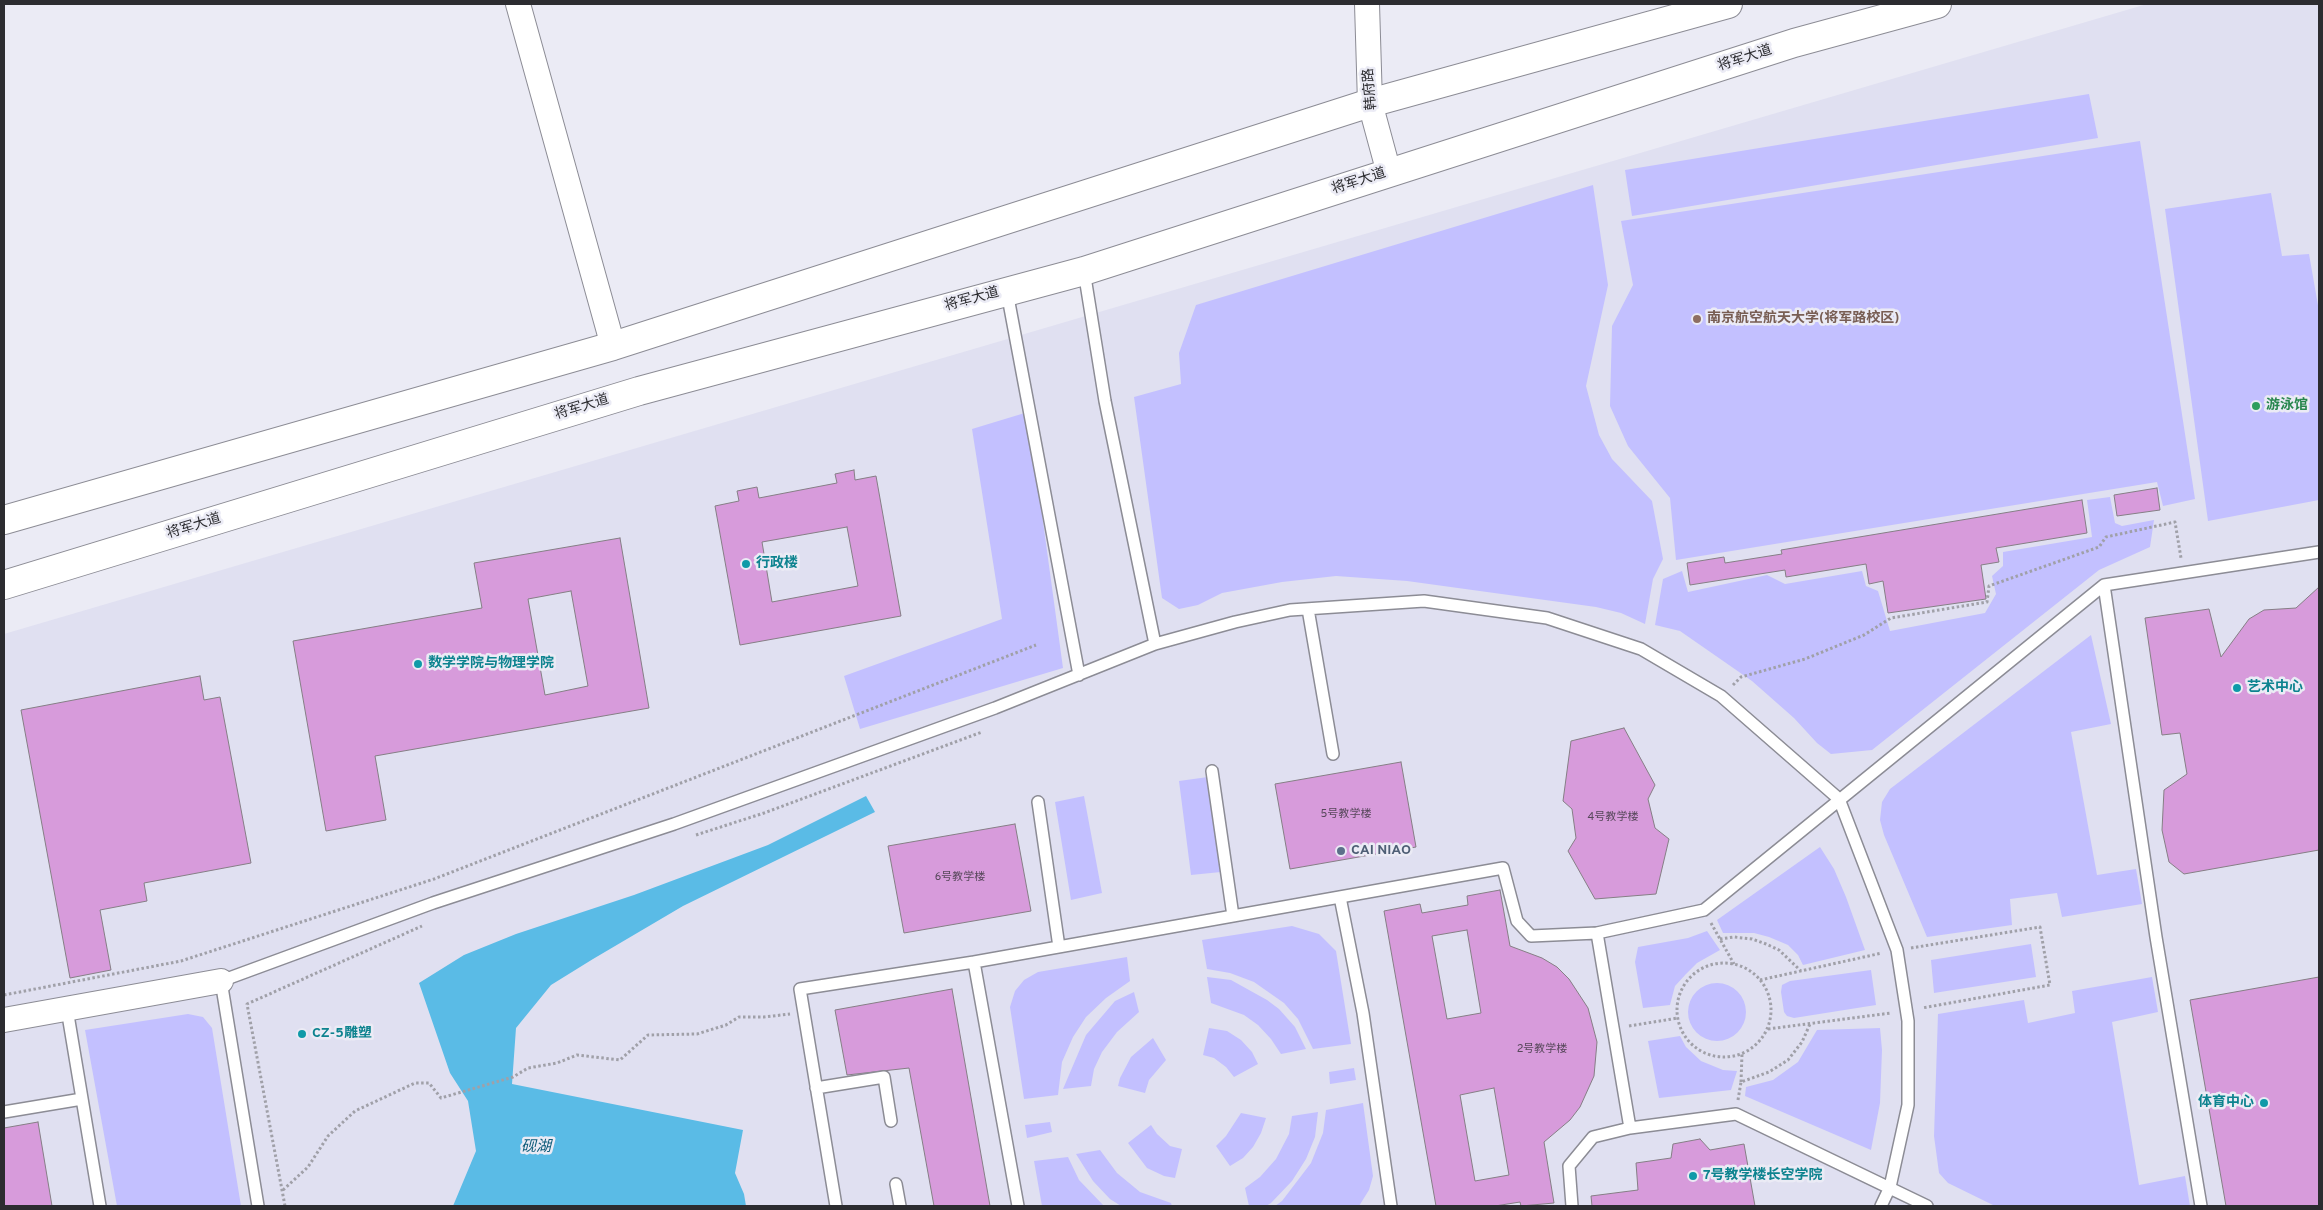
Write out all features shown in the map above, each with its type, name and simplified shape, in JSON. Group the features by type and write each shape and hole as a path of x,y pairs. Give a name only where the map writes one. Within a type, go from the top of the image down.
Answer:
{"main road":[{"path":"4,520 613,346 1370,104 1728,4"},
{"name":"将军大道","path":"4,585 639,391 1007,290 1084,271 1794,43 1937,4"}],"street":[{"path":"518,4 613,346"},
{"name":"韩府路","path":"1367,4 1370,104 1389,173"},
{"path":"4,1020 221,981"}],"lane":[{"path":"1084,271 1106,401 1155,644"},
{"path":"1007,290 1079,675"},
{"path":"836,1206 800,989 974,962 1503,868 1517,921 1531,936 1597,934 1704,910 2104,585 2319,552"},
{"path":"2104,585 2156,936 2201,1206"},
{"path":"258,1206 221,981 434,903 674,824 995,708 1155,644 1235,622 1290,610 1424,601 1547,618 1641,649 1721,696 1839,799 1897,950 1908,1021 1908,1105 1890,1187 1881,1206"},
{"path":"1308,609 1333,754"},
{"path":"1212,771 1233,916"},
{"path":"1038,802 1059,947"},
{"path":"1340,897 1363,1013 1391,1206"},
{"path":"1597,934 1630,1128"},
{"path":"974,962 1018,1206"},
{"path":"67,1009 100,1206"},
{"path":"816,1088 884,1077 891,1121"},
{"path":"4,1112 82,1099"},
{"path":"1572,1206 1569,1166 1593,1137 1630,1128 1736,1114 1927,1206"},
{"path":"896,1184 900,1206"}],"path":[{"path":"1721,696 1741,677 1805,660 1864,635 1891,618 1987,602 1989,586 2099,547 2106,537 2175,522 2184,572"},
{"path":"4,995 181,961 434,879 1036,645"},
{"path":"690,837 764,813 982,732"},
{"path":"1704,910 1734,964"},
{"path":"285,1206 247,1004 428,923"},
{"path":"1720,939 1743,938 1766,944 1780,950 1801,971"},
{"path":"1718,963 1734,964 1748,970 1760,980 1769,994 1772,1009 1770,1025 1762,1039 1750,1050 1742,1054 1720,1058 1705,1054 1692,1045 1683,1033 1678,1018 1678,1003 1682,989 1692,976 1704,968 1718,963"},
{"path":"282,1191 308,1167 328,1136 355,1111 415,1082 430,1083 441,1098 513,1077 528,1068 557,1062 577,1055 620,1060 648,1035 697,1034 726,1025 740,1017 764,1017 803,1012"},
{"path":"1613,1029 1678,1018"},
{"path":"1742,1082 1769,1072 1788,1060 1802,1042 1810,1023"},
{"path":"1736,1114 1742,1082 1742,1054"}],"shaded area":[{"name":"南京航空航天大学(将军路校区)","path":"2147,4 2319,4 2319,1206 4,1206 4,634"},
{"path":"2089,94 2098,138 1632,216 1625,170"},
{"path":"2140,141 2195,499 2163,506 2157,482 1676,560 1670,498 1628,446 1610,406 1612,326 1633,285 1621,221"},
{"path":"1593,185 1608,285 1586,386 1599,435 1612,459 1652,501 1663,559 1653,579 1645,624 1621,613 1596,607 1407,581 1336,576 1282,582 1222,593 1198,605 1179,609 1162,598 1134,397 1181,384 1179,353 1196,305"},
{"name":"游泳馆","path":"2271,193 2282,256 2309,254 2319,311 2319,500 2208,521 2165,209"},
{"path":"1028,412 1063,668 860,729 844,676 1002,619 972,429"},
{"path":"2110,497 2115,523 2122,526 2154,520 2150,547 2099,570 1872,750 1831,754 1752,681 1680,631 1655,625 1663,579 1682,571 1688,592 1767,575 1785,584 1862,571 1866,586 1878,591 1890,631 1985,613 1996,594 1992,576 2003,566 2003,552 2092,537 2087,500"},
{"path":"2091,635 2111,724 2071,732 2097,875 2136,869 2142,904 2062,917 2057,893 2010,899 2012,925 1927,937 1884,835 1880,820 1882,802 1890,789"},
{"path":"1208,777 1221,872 1191,875 1179,781"},
{"path":"1084,796 1102,893 1071,900 1055,802"},
{"path":"1820,847 1834,869 1865,950 1803,965 1798,955 1788,945 1769,937 1754,933 1723,933 1717,920"},
{"path":"1292,926 1319,934 1336,951 1351,1044 1313,1049 1298,1019 1284,1003 1254,982 1230,973 1207,969 1202,940"},
{"path":"1707,931 1720,950 1697,963 1675,986 1670,1005 1643,1008 1635,962 1638,947 1688,938"},
{"path":"2031,944 2036,977 1934,993 1931,960"},
{"path":"1127,957 1130,981 1106,998 1086,1017 1073,1037 1062,1062 1058,1095 1024,1099 1010,1007 1015,991 1024,980 1038,972"},
{"path":"1871,970 1876,1005 1794,1018 1787,1016 1784,1012 1781,992 1782,985 1790,981"},
{"path":"1207,977 1231,980 1267,1000 1279,1009 1295,1027 1306,1049 1281,1054 1258,1025 1244,1015 1211,1003"},
{"path":"2152,977 2158,1012 2112,1022 2139,1185 2185,1176 2190,1206 1995,1206 1948,1183 1939,1173 1934,1136 1938,1014 2024,1000 2028,1023 2075,1013 2072,991"},
{"path":"1711,983 1723,983 1738,991 1746,1006 1746,1018 1738,1033 1723,1041 1711,1041 1696,1033 1688,1018 1688,1006 1696,991"},
{"path":"1134,992 1139,1012 1117,1032 1102,1052 1094,1069 1091,1086 1063,1089 1086,1035 1115,1001"},
{"path":"188,1014 203,1017 212,1028 241,1206 117,1206 85,1030"},
{"path":"1209,1028 1227,1031 1241,1040 1252,1052 1258,1064 1234,1077 1226,1067 1214,1058 1203,1055"},
{"path":"1880,1028 1882,1050 1880,1103 1871,1150 1745,1096 1746,1087 1773,1080 1798,1062 1817,1030"},
{"path":"1680,1036 1686,1047 1701,1061 1723,1070 1737,1071 1731,1090 1659,1098 1648,1041"},
{"path":"1153,1038 1166,1060 1149,1080 1145,1093 1118,1086 1131,1057"},
{"path":"1354,1068 1356,1080 1330,1084 1329,1072"},
{"path":"1363,1103 1373,1176 1369,1190 1359,1206 1275,1206 1282,1201 1311,1163 1323,1133 1326,1110"},
{"path":"1318,1112 1315,1137 1306,1159 1292,1181 1266,1206 1249,1206 1245,1188 1260,1177 1276,1159 1289,1134 1292,1116"},
{"path":"1241,1113 1266,1118 1261,1133 1253,1147 1243,1158 1230,1166 1216,1146 1226,1136"},
{"path":"1050,1122 1052,1132 1027,1138 1025,1125"},
{"path":"1151,1125 1157,1134 1170,1146 1182,1149 1175,1178 1164,1176 1147,1168 1128,1143"},
{"path":"1100,1150 1117,1173 1140,1192 1171,1203 1172,1206 1121,1206 1110,1199 1093,1181 1076,1154"},
{"path":"1068,1157 1079,1180 1104,1206 1042,1206 1034,1161"}],"water":[{"name":"砚湖","path":"866,796 875,812 683,906 593,959 551,985 516,1028 512,1084 743,1130 735,1173 744,1194 746,1206 453,1206 476,1151 468,1101 450,1073 419,983 464,955 516,934 634,895 768,845"}],"building":[{"name":"行政楼","path":"854,470 855,480 876,476 901,616 740,645 715,506 739,501 737,491 757,487 759,498 837,483 835,474","holes":["847,527 858,586 772,602 762,542"]},
{"path":"2157,488 2160,510 2117,516 2114,495"},
{"path":"2082,500 2087,533 1996,548 1999,562 1981,565 1986,599 1888,613 1883,581 1869,584 1866,564 1786,577 1785,570 1690,585 1687,563 1724,557 1725,563 1782,554 1781,550"},
{"name":"数学学院与物理学院","path":"620,538 649,708 375,756 386,820 326,831 293,641 482,608 474,563","holes":["571,591 588,686 545,695 528,599"]},
{"name":"艺术中心","path":"2319,587 2319,850 2184,874 2169,862 2162,830 2164,790 2187,774 2180,733 2162,735 2145,618 2209,609 2221,657 2249,619 2264,610 2296,608"},
{"path":"200,676 204,700 220,697 251,863 144,883 147,901 100,910 111,970 70,978 21,710"},
{"path":"1624,728 1655,785 1648,799 1655,828 1669,839 1656,894 1595,899 1568,851 1576,838 1572,809 1563,801 1571,741"},
{"path":"1401,762 1416,847 1290,869 1275,784"},
{"path":"1015,824 1031,911 904,933 888,846"},
{"path":"1500,890 1510,946 1542,958 1557,967 1569,979 1588,1008 1597,1042 1594,1076 1580,1107 1570,1120 1544,1142 1554,1203 1521,1206 1520,1202 1495,1206 1436,1206 1384,911 1420,904 1422,913 1468,905 1467,896","holes":["1467,930 1481,1013 1447,1019 1432,936","1494,1088 1509,1175 1475,1181 1460,1095"]},
{"name":"体育中心","path":"2319,977 2319,1206 2226,1206 2190,1000"},
{"path":"952,989 990,1206 934,1206 909,1068 847,1075 835,1010"},
{"path":"38,1122 52,1206 4,1206 4,1128"},
{"name":"7号教学楼·长空学院","path":"1700,1139 1710,1150 1744,1144 1755,1206 1592,1206 1591,1196 1638,1190 1636,1163 1671,1158 1673,1144"}],"place":[{"name":"南京航空航天大学(将军路校区)","path":"1697,319"},
{"name":"游泳馆","path":"2256,406"},
{"name":"行政楼","path":"746,564"},
{"name":"数学学院与物理学院","path":"418,664"},
{"name":"艺术中心","path":"2237,688"},
{"name":"CAI NIAO","path":"1341,851"},
{"name":"CZ-5雕塑","path":"302,1034"},
{"name":"体育中心","path":"2264,1103"},
{"name":"7号教学楼·长空学院","path":"1693,1176"}]}
